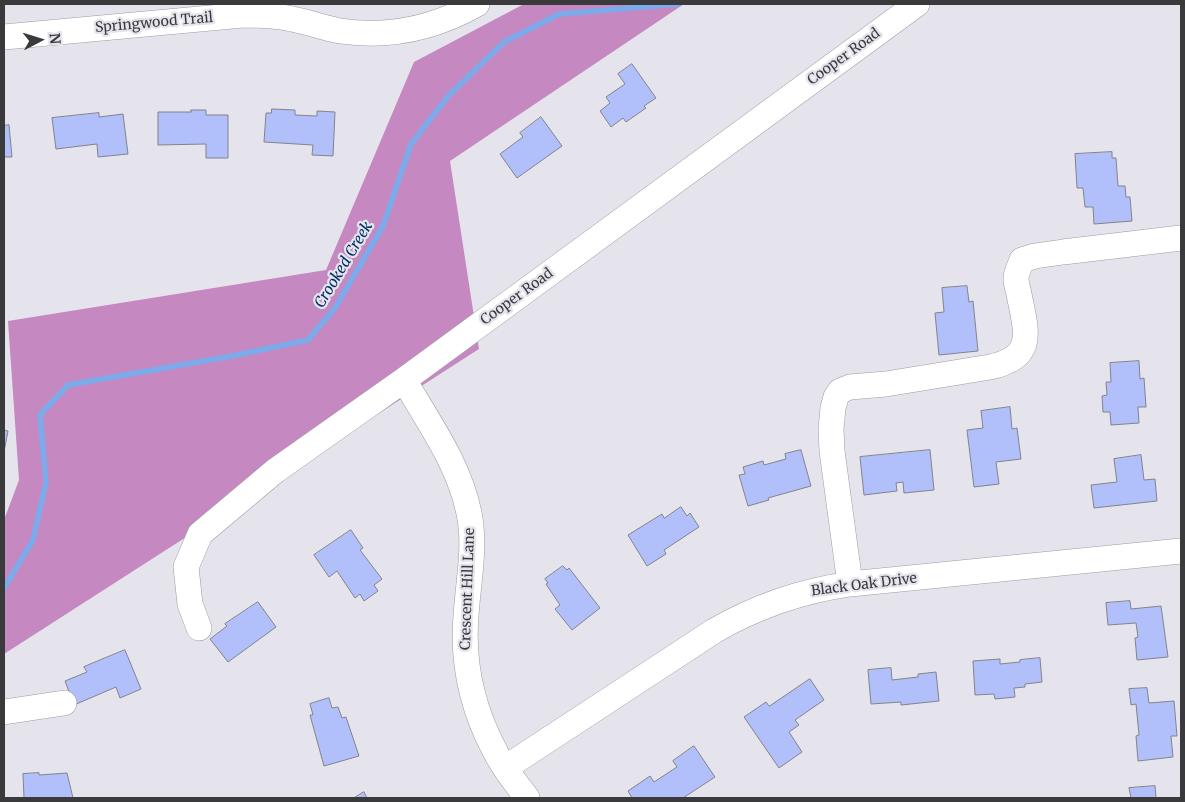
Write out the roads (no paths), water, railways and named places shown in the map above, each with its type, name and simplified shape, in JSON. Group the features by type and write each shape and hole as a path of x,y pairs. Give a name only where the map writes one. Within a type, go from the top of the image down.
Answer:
{"street":[{"name":"Springwood Trail","path":"4,37 243,15 282,17 339,31 377,33 405,31 432,24 477,4"},
{"name":"Cooper Road","path":"199,628 190,604 186,567 200,534 275,470 404,380 917,4"},
{"path":"850,584 832,451 831,429 833,408 840,391 850,387 886,384 990,367 1002,364 1018,356 1023,348 1026,335 1016,278 1022,260 1063,252 1181,238"},
{"name":"Crescent Hill Lane","path":"404,380 448,456 465,498 469,516 471,543 464,636 467,674 479,719 495,752 527,798"},
{"name":"Black Oak Drive","path":"505,768 730,622 755,609 789,597 824,588 850,584 1181,551"},
{"path":"4,712 64,702"}],"waterway":[{"name":"Crooked Creek","path":"4,588 33,540 46,482 40,415 68,385 232,356 308,340 335,308 383,226 411,144 449,95 504,42 559,14 679,4"}]}
